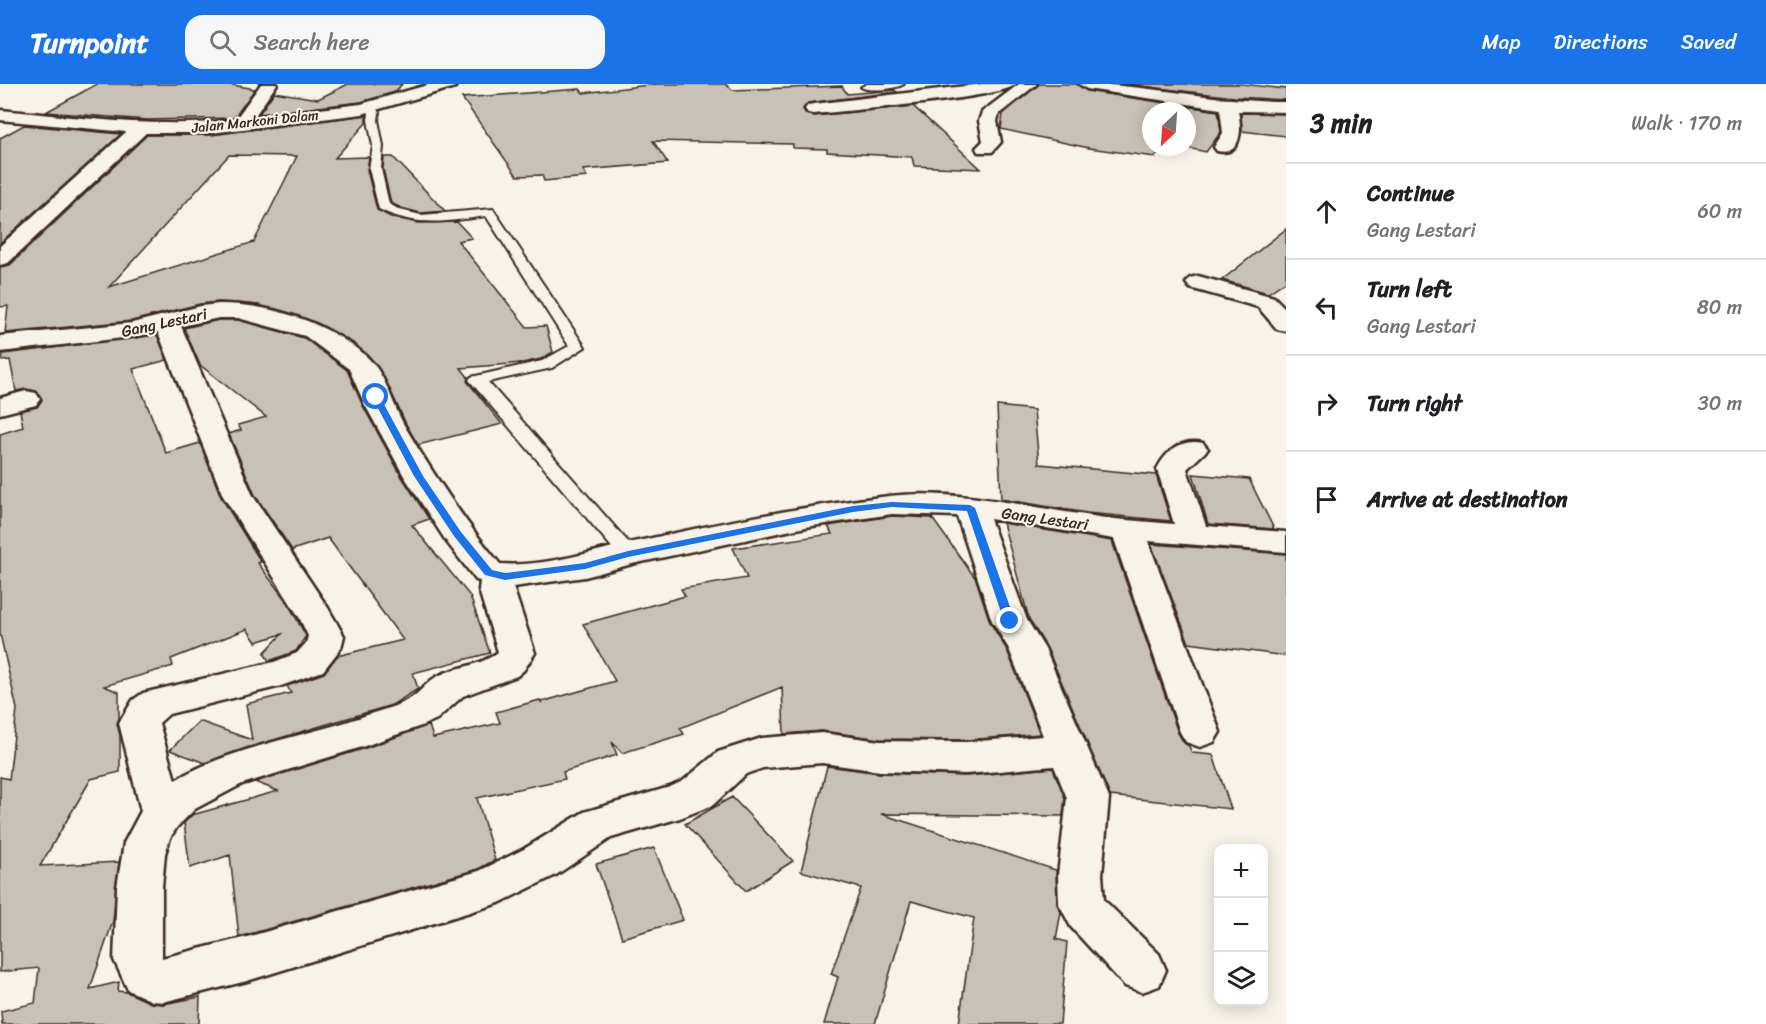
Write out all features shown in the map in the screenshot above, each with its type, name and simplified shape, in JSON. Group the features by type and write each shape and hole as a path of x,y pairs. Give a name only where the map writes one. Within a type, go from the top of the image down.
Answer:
{"street":[{"path":"241,124 269,84"},
{"name":"Jalan Markoni Dalam","path":"0,115 141,128 211,128 371,107 449,84"},
{"path":"814,109 933,97 1008,84"},
{"path":"985,148 992,142 988,121 991,112 1029,84"},
{"path":"1087,84 1194,102 1286,106"},
{"path":"1223,147 1229,142 1233,132 1228,105"},
{"path":"0,258 141,128"},
{"path":"1198,283 1266,302 1286,324"},
{"name":"Gang Lestari","path":"0,344 122,331 167,323 201,313 238,311 298,324 329,339 358,363 366,373 379,405 419,476 457,534 489,572 497,574 512,576 585,566 628,554 853,509 892,505 970,508 1128,529 1286,542"},
{"path":"162,814 139,723 147,710 157,703 281,673 310,662 323,648 326,636 316,616 238,496 167,323"},
{"path":"1193,449 1176,460 1172,469 1193,534"},
{"path":"970,508 1010,621 1027,649 1088,798 1080,875 1082,904 1087,913 1142,970"},
{"path":"1128,529 1200,732"},
{"path":"497,574 496,590 517,652 507,666 448,687 420,711 325,744 242,767 193,790 162,814 151,831 140,873 140,971 151,981 163,981 247,959 483,889 540,862 599,824 680,801 698,793 732,763 762,753 822,748 880,756 966,758 1069,749"}],"lane":[{"path":"866,87 899,84"},
{"path":"371,107 374,113 378,146 375,170 382,206 394,213 425,221 489,212 577,347 547,365 477,380 628,554"}],"building":[{"path":"97,84 227,84 255,89 234,118 147,120 46,112"},
{"path":"348,84 402,84 395,92 361,102 259,114 274,92 318,99"},
{"path":"657,84 725,84 733,90 842,86 847,94 894,90 897,92 808,103 803,109 806,114 814,116 913,106 981,169 914,166 912,157 827,152 827,149 793,148 793,144 653,141 668,163 583,170 587,177 544,181 542,175 517,176 462,98 580,89 583,93"},
{"path":"1039,84 1077,84 1087,91 1159,102 1142,102 1142,155 1089,148 1001,129 1003,114"},
{"path":"1123,84 1242,84 1286,89 1286,100 1234,97"},
{"path":"1196,108 1218,111 1221,132 1206,152 1196,150"},
{"path":"1241,113 1286,114 1286,136 1242,131"},
{"path":"366,115 366,123 335,158 369,157 367,170 377,210 391,217 418,223 457,222 472,238 458,241 527,327 546,326 553,352 541,359 522,363 461,368 468,377 467,381 502,424 418,445 385,379 368,355 353,343 317,323 259,305 219,302 200,304 132,321 5,333 8,306 0,307 0,267 10,265 147,135 211,135","holes":["229,155 297,156 254,242 109,287"]},
{"path":"24,125 121,134 0,243 0,138"},
{"path":"384,157 393,157 445,211 421,213 391,203 383,169"},
{"path":"1286,229 1286,281 1268,293 1222,280"},
{"path":"219,320 238,320 304,338 347,370 363,406 402,477 429,519 412,525 470,596 490,653 413,673 418,689 392,705 246,748 205,763 170,750 199,721 252,740 246,704 291,693 287,686 324,673 337,656 403,640 328,538 292,550 255,495 229,434 241,430 238,425 266,417 200,365 184,328"},
{"path":"157,335 167,360 133,369 166,453 200,443 221,497 261,562 258,563 287,602 306,636 296,651 269,661 264,653 282,634 256,642 247,629 171,659 173,666 104,686 119,692 117,724 120,735 120,772 91,779 40,866 119,862 113,921 90,989 119,982 118,991 127,992 151,1003 163,1004 200,997 199,1024 2,1024 1,1011 35,1003 39,968 0,972 0,777 9,779 17,709 0,634 0,434 23,427 20,411 37,407 42,400 36,391 26,389 16,391 10,360 2,361 3,354"},
{"path":"997,406 1034,410 1039,464 1156,475 1171,521 1087,513 1001,499"},
{"path":"1193,474 1249,479 1274,529 1208,524"},
{"path":"892,516 932,518 976,579 990,622 1007,650 1040,734 966,740 880,739 822,731 784,734 782,687 680,728 684,734 622,753 612,742 617,755 563,772 565,779 477,798 495,860 478,869 239,937 230,855 190,868 184,823 192,815 278,791 255,782 363,749 429,725 433,738 500,723 496,712 615,681 583,624 685,596 681,589 747,578 733,548 832,534 828,526"},
{"path":"1003,523 1112,541 1178,733 1192,753 1213,755 1231,809 1110,796 1047,648 1029,619"},
{"path":"1151,544 1286,554 1286,656 1189,643"},
{"path":"827,766 880,773 966,776 1053,768 1065,798 1063,816 881,814 1056,870 1057,904 1061,912 1056,939 1067,942 1060,1024 959,1024 974,918 911,901 875,1024 824,1024 838,977 831,974 861,888 801,871"},
{"path":"732,797 793,861 746,891 685,824"},
{"path":"654,848 683,920 622,938 596,864"}],"route":[{"path":"376,397 419,476 457,534 489,572 505,576 585,566 628,554 853,509 892,505 970,508 1010,621"}]}
